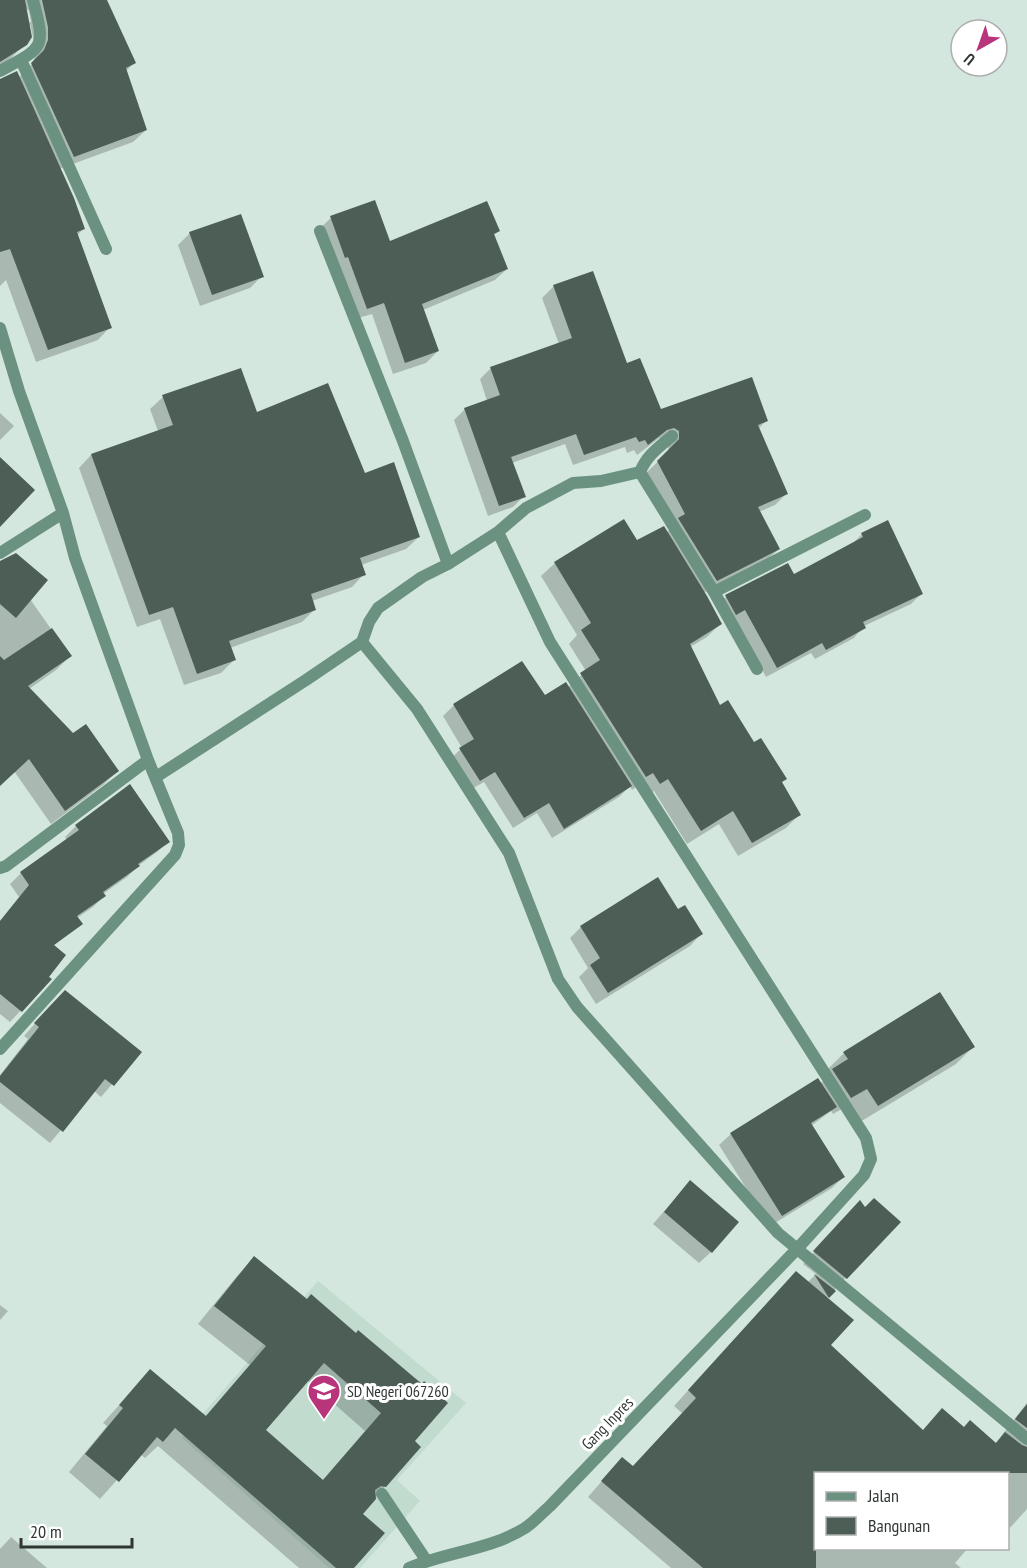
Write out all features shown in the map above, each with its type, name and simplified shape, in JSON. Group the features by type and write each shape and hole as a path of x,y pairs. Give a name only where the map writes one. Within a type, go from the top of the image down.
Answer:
{"street":[{"path":"0,71 33,52 40,44 41,29 33,0"},
{"path":"21,60 106,249"},
{"path":"320,231 403,441 448,564"},
{"path":"0,328 63,513 75,558 148,760 178,833 179,845 175,855 0,1049"},
{"path":"640,472 652,453 672,436"},
{"path":"156,777 362,642 369,622 378,608 422,577 448,564 498,532 526,508 573,483 602,481 640,472"},
{"path":"640,472 714,592 757,669"},
{"path":"0,553 63,513"},
{"path":"714,592 865,515"},
{"name":"Gang Inpres","path":"409,1568 426,1560 504,1539 527,1527 550,1506 796,1250 864,1175 871,1158 866,1138 550,642 498,532"},
{"path":"362,642 417,708 509,853 558,979 577,1007 778,1233 1027,1439"},
{"path":"0,868 6,866 148,760"},
{"path":"382,1494 426,1560"}],"shaded area":[{"name":"SD Negeri 067260","path":"318,1281 466,1403 397,1480 420,1501 360,1568 329,1568 182,1438"}],"building":[{"path":"0,0 25,0 32,37 27,45 0,62"},
{"path":"42,0 107,0 136,63 126,68 147,130 74,157 31,63 44,50 48,40 48,27"},
{"path":"17,71 74,198 85,229 77,232 112,328 48,350 10,249 0,252 0,79"},
{"path":"375,200 390,241 487,201 500,231 494,234 508,269 422,304 439,351 405,363 384,303 367,309 330,216"},
{"path":"241,214 264,277 212,295 189,232"},
{"path":"593,271 627,363 640,358 661,409 752,377 768,421 758,425 788,494 758,507 780,549 717,581 678,518 685,514 657,461 679,439 679,431 674,428 667,430 648,445 645,440 639,442 636,437 584,455 576,434 511,457 526,497 499,506 464,408 500,395 490,367 572,338 553,285"},
{"path":"241,368 257,412 328,383 365,473 394,462 420,537 360,558 366,575 311,594 316,610 229,641 236,660 197,674 173,607 149,615 91,454 173,425 162,395"},
{"path":"0,457 35,490 0,527"},
{"path":"624,519 637,540 664,526 722,624 690,644 720,705 728,700 754,742 761,738 787,779 782,782 801,815 752,843 733,811 701,831 668,779 660,784 653,773 646,777 580,673 600,660 581,630 591,623 554,562"},
{"path":"888,520 923,594 863,622 866,628 826,650 822,643 777,668 745,610 736,615 725,595 788,563 794,574 863,537 861,533"},
{"path":"16,553 48,580 16,618 0,604 0,561"},
{"path":"52,628 72,656 28,686 73,733 86,724 119,771 65,811 29,759 0,786 0,656 4,660"},
{"path":"522,661 545,695 566,682 632,786 564,829 549,803 524,818 495,772 480,781 459,748 474,739 453,704"},
{"path":"130,784 170,842 138,864 140,866 103,892 106,896 77,916 83,924 54,945 66,955 49,977 52,979 22,1012 0,994 0,921 29,885 20,872 79,830 75,825"},
{"path":"658,877 678,909 685,905 703,934 608,993 590,965 600,958 580,926"},
{"path":"65,990 142,1052 114,1086 105,1079 63,1132 0,1082 0,1076 39,1027 34,1023"},
{"path":"940,992 975,1047 878,1106 867,1089 851,1098 832,1069 848,1059 843,1052"},
{"path":"818,1078 837,1107 811,1123 845,1177 782,1216 730,1133"},
{"path":"690,1180 739,1222 712,1253 664,1212"},
{"path":"874,1198 901,1222 847,1279 813,1251 860,1200 865,1207"},
{"name":"SD Negeri 067260","path":"254,1256 307,1299 311,1294 356,1333 358,1330 422,1384 424,1381 448,1403 415,1441 421,1447 386,1487 381,1486 375,1490 376,1499 363,1514 385,1533 354,1568 336,1568 175,1428 163,1442 157,1437 119,1482 85,1454 123,1408 119,1405 150,1369 206,1416 266,1346 214,1306","holes":["324,1363 381,1413 323,1480 266,1430"]},
{"path":"796,1271 854,1320 831,1345 923,1430 942,1408 964,1427 970,1420 996,1443 1005,1432 1027,1447 1027,1473 814,1472 816,1568 703,1568 601,1481 622,1457 633,1466 696,1398 688,1390"},
{"path":"814,1274 836,1291 829,1298"},
{"path":"1027,1404 1027,1428 1015,1419"}],"place":[{"name":"SD Negeri 067260","path":"324,1420"}]}
